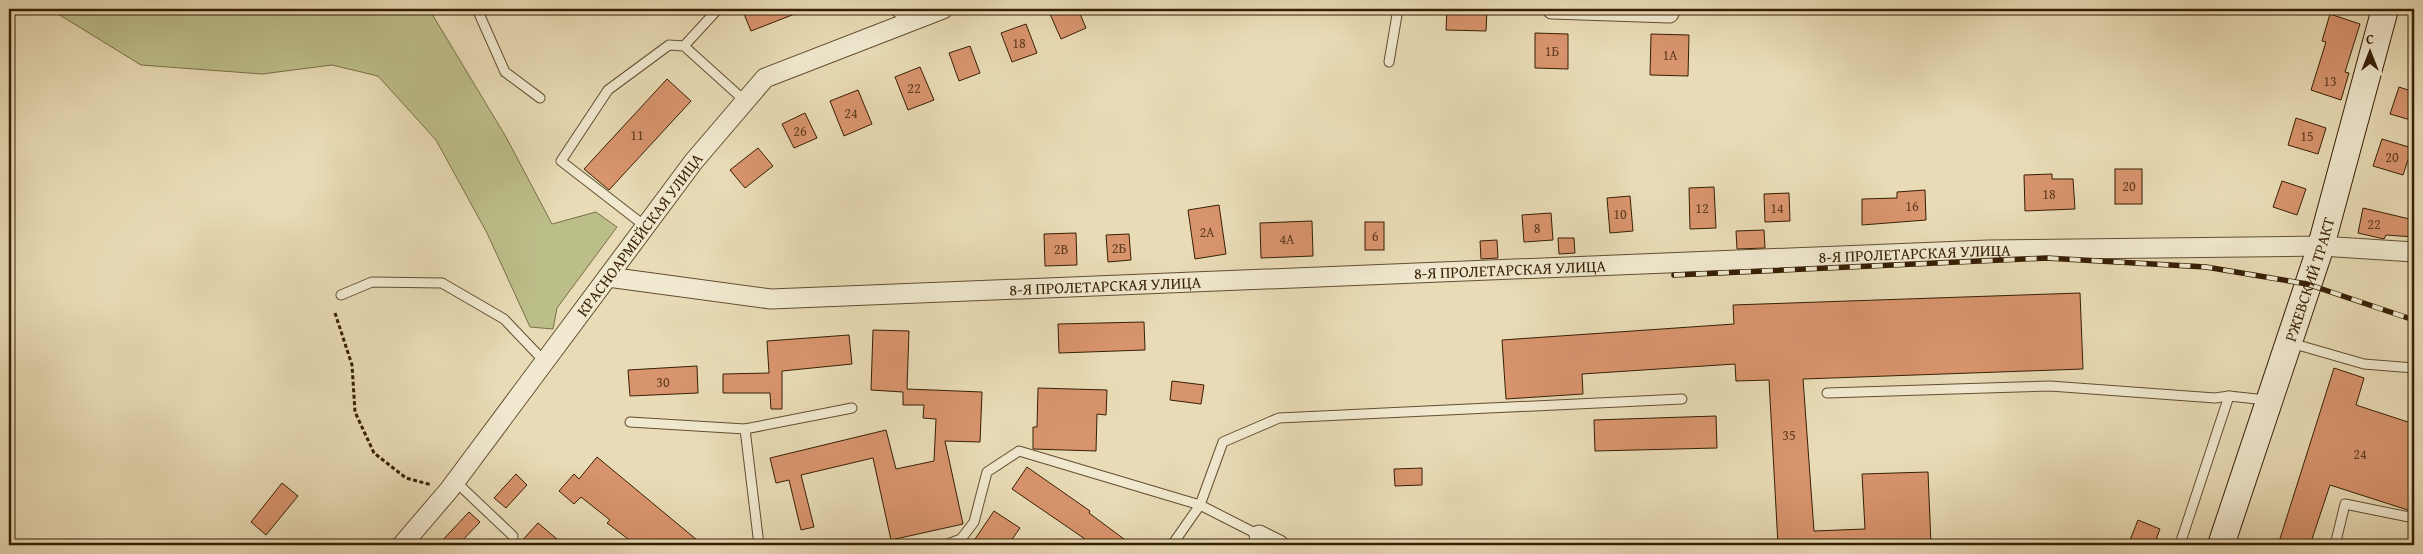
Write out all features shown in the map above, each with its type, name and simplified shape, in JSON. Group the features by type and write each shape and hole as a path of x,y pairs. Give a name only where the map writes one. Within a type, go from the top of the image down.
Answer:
{"main road":[{"name":"РЖЕВСКИЙ ТРАКТ","path":"2221,545 2321,246 2385,9"}],"street":[{"name":"КРАСНОАРМЕЙСКАЯ УЛИЦА","path":"402,545 452,486 694,160 765,78 944,9"},
{"path":"1552,9 1669,12 1671,9"},
{"name":"8-Я ПРОЛЕТАРСКАЯ УЛИЦА","path":"608,277 772,300 1988,250 2321,246 2414,252"},
{"path":"1259,535 1279,545"}],"lane":[{"path":"477,9 505,72 540,98"},
{"path":"684,46 718,9"},
{"path":"894,9 910,22"},
{"path":"1389,62 1398,9"},
{"path":"645,226 561,161 608,90 669,45 684,46 745,102"},
{"path":"342,295 372,282 442,283 504,319 544,361"},
{"path":"2288,342 2364,364 2414,368"},
{"path":"1827,393 2050,386 2269,400"},
{"path":"2184,545 2180,544 2229,396"},
{"path":"1172,545 1200,505 1223,442 1280,418 1682,399"},
{"path":"630,422 745,429 852,408"},
{"path":"745,429 759,545"},
{"path":"945,545 961,539 974,522 987,472 1019,451 1200,505 1259,535"},
{"path":"452,486 513,536"},
{"path":"2335,545 2345,504 2414,518"}],"path":[{"path":"335,313 352,365 355,412 374,453 406,478 452,486"}],"green space":[{"path":"50,9 429,9 506,137 552,224 596,212 617,227 557,308 553,329 530,327 487,233 436,140 378,76 332,65 262,74 141,65"}],"building":[{"path":"742,9 804,9 805,10 751,31"},
{"path":"1063,9 1078,9 1086,28 1061,39 1050,14"},
{"path":"1447,9 1487,9 1486,31 1446,30"},
{"path":"2330,14 2360,24 2345,72 2349,73 2341,100 2311,90 2326,42 2322,41"},
{"path":"1026,24 1037,53 1012,62 1001,33"},
{"path":"1535,33 1568,34 1568,69 1535,68"},
{"path":"1651,34 1689,35 1688,76 1650,75"},
{"path":"970,46 980,73 959,81 949,53"},
{"path":"920,67 934,100 908,110 895,77"},
{"path":"667,79 691,101 609,190 584,169"},
{"path":"2399,87 2414,92 2414,121 2390,114"},
{"path":"858,90 872,124 844,136 830,101"},
{"path":"805,113 817,138 794,148 782,124"},
{"path":"2296,118 2326,128 2318,154 2288,145"},
{"path":"2382,139 2412,148 2403,175 2373,166"},
{"path":"758,148 773,166 745,188 730,170"},
{"path":"2115,169 2142,169 2142,204 2115,204"},
{"path":"2052,174 2052,179 2073,179 2075,209 2025,211 2024,175"},
{"path":"2282,181 2306,189 2297,215 2273,207"},
{"path":"1714,187 1716,228 1690,229 1689,188"},
{"path":"1925,190 1926,220 1862,225 1862,199 1897,198 1897,192"},
{"path":"1789,193 1790,221 1765,222 1764,194"},
{"path":"1630,196 1633,231 1610,233 1607,198"},
{"path":"1219,205 1226,254 1195,259 1188,210"},
{"path":"2363,208 2414,220 2414,237 2386,235 2384,239 2358,233"},
{"path":"1551,213 1553,240 1524,242 1522,215"},
{"path":"1312,221 1313,256 1261,258 1260,223"},
{"path":"1365,222 1384,222 1384,250 1365,250"},
{"path":"1764,230 1765,248 1737,249 1736,231"},
{"path":"1076,233 1077,265 1045,266 1044,234"},
{"path":"1129,234 1131,260 1108,262 1106,235"},
{"path":"1558,238 1574,238 1575,253 1559,254"},
{"path":"1497,240 1498,258 1481,259 1480,241"},
{"path":"2080,293 2083,369 1803,379 1814,531 1865,529 1862,474 1928,472 1931,545 1778,545 1769,380 1736,381 1735,364 1582,374 1583,394 1506,399 1502,340 1734,324 1733,305"},
{"path":"1144,322 1145,350 1059,353 1058,324"},
{"path":"873,330 909,331 907,389 982,392 980,442 945,441 963,524 891,540 873,458 801,475 814,527 801,530 789,480 776,483 770,458 886,430 896,469 934,461 936,419 923,418 924,405 903,405 903,392 871,390"},
{"path":"849,335 852,364 782,371 782,409 771,409 770,393 723,393 723,374 769,373 767,341"},
{"path":"697,366 698,393 630,396 628,370"},
{"path":"2334,368 2364,378 2356,405 2414,424 2414,512 2330,485 2310,545 2278,545"},
{"path":"1172,381 1204,385 1201,404 1170,400"},
{"path":"1038,388 1107,390 1106,415 1097,414 1096,451 1033,449 1033,427 1037,427"},
{"path":"1716,416 1717,448 1595,451 1594,420"},
{"path":"597,457 703,545 636,545 607,523 610,520 581,497 574,504 559,491 574,474 579,479"},
{"path":"1027,467 1090,511 1089,513 1132,545 1081,545 1085,539 1012,489"},
{"path":"1422,468 1422,485 1395,486 1394,469"},
{"path":"516,474 527,485 506,508 494,498"},
{"path":"282,483 298,496 266,535 251,522"},
{"path":"994,511 1020,528 1008,545 971,545"},
{"path":"469,512 480,522 458,545 438,545"},
{"path":"2138,520 2160,529 2154,545 2128,545"},
{"path":"538,523 564,545 518,545"}],"railway":[{"path":"1674,275 2046,258 2206,267 2307,284 2414,320"}]}
